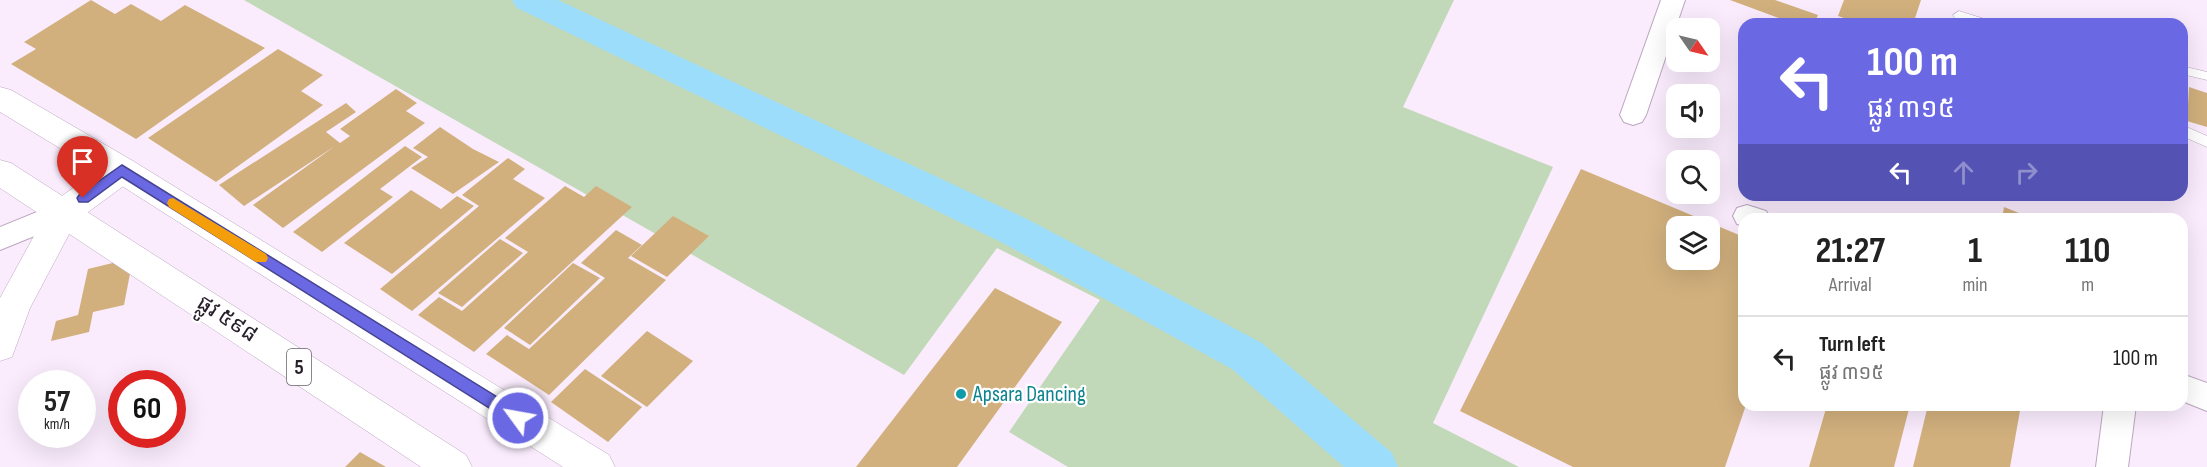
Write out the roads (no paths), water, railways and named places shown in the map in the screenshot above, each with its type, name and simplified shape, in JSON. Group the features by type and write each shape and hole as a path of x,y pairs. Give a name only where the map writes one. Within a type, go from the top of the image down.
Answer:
{"main road":[{"path":"0,98 122,170 596,467"},
{"path":"0,346 13,307 64,212 122,170"},
{"name":"ផ្លូវ ៥៩៨","path":"0,172 453,467"}],"street":[{"path":"1633,115 1672,0"},
{"path":"0,239 64,212"},
{"path":"2188,389 2207,397"},
{"path":"2112,467 2119,411"}],"lane":[{"path":"1959,15 1968,18"},
{"path":"2188,71 2207,76"},
{"path":"2188,133 2207,142"}],"waterway":[{"path":"529,0 1015,231 1247,356 1376,467"}],"place":[{"name":"Apsara Dancing","path":"961,394"}]}
